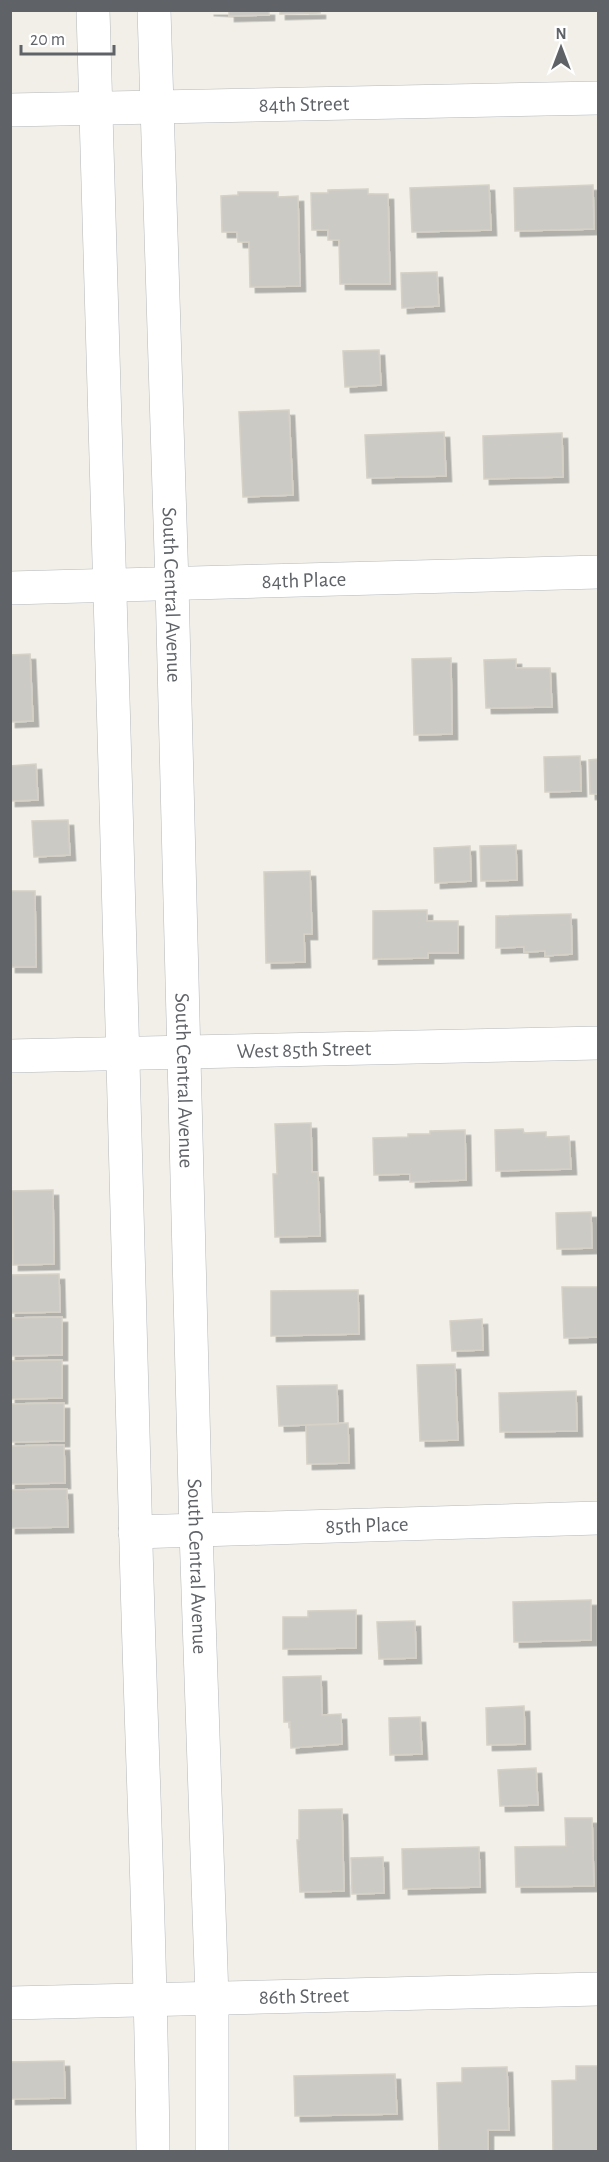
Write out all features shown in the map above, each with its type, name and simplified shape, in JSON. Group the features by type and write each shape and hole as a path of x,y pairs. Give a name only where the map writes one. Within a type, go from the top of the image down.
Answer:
{"street":[{"path":"93,10 111,586 135,1532 151,1999 153,2151"},
{"name":"South Central Avenue","path":"154,10 172,585 196,1531 212,1998 212,2151"},
{"name":"84th Street","path":"10,110 598,98"},
{"name":"84th Place","path":"10,588 598,572"},
{"name":"West 85th Street","path":"10,1056 598,1043"},
{"name":"85th Place","path":"135,1532 598,1518"},
{"name":"86th Street","path":"10,2003 598,1989"}],"building":[{"path":"208,10 269,10 269,15 229,16 229,11"},
{"path":"280,10 320,10 320,13 280,14"},
{"path":"489,185 491,230 412,232 410,188"},
{"path":"593,185 594,229 515,231 514,188"},
{"path":"368,189 368,194 388,194 390,284 340,284 339,240 328,240 328,230 312,230 311,193 328,193 328,190"},
{"path":"238,192 278,192 278,197 298,196 300,286 250,287 249,242 238,242 237,232 222,232 221,196 238,195"},
{"path":"437,272 439,306 402,308 401,273"},
{"path":"379,350 381,385 345,387 343,351"},
{"path":"289,410 293,495 243,497 239,412"},
{"path":"444,432 446,476 367,478 365,435"},
{"path":"562,433 563,477 484,479 483,436"},
{"path":"30,654 33,721 10,722 10,655"},
{"path":"451,658 452,734 414,735 412,659"},
{"path":"516,659 516,668 550,668 552,707 486,708 484,660"},
{"path":"580,756 581,791 545,792 544,757"},
{"path":"598,759 598,794 590,794 589,760"},
{"path":"36,764 38,800 10,801 10,766"},
{"path":"68,820 70,855 34,857 32,821"},
{"path":"516,845 517,880 481,881 480,846"},
{"path":"470,846 471,881 435,883 434,848"},
{"path":"310,871 312,934 304,934 305,962 266,963 264,872"},
{"path":"10,891 35,891 36,967 10,967"},
{"path":"427,910 427,921 458,921 458,953 428,953 428,958 373,959 373,911"},
{"path":"571,914 572,954 545,956 545,951 524,952 524,947 496,948 496,916"},
{"path":"311,1123 312,1172 318,1172 320,1236 275,1237 273,1174 277,1174 275,1124"},
{"path":"523,1129 524,1133 546,1132 546,1137 569,1136 571,1169 496,1171 495,1130"},
{"path":"465,1130 466,1180 410,1182 410,1174 374,1175 373,1138 408,1137 408,1134 430,1134 430,1131"},
{"path":"53,1190 54,1264 13,1265 12,1191"},
{"path":"591,1212 592,1248 557,1249 556,1213"},
{"path":"59,1274 60,1312 10,1313 10,1275"},
{"path":"562,1287 598,1287 598,1337 564,1338"},
{"path":"358,1290 359,1334 271,1336 271,1291"},
{"path":"62,1317 62,1355 10,1356 10,1318"},
{"path":"482,1319 483,1350 452,1351 450,1321"},
{"path":"62,1360 62,1398 10,1399 10,1361"},
{"path":"455,1364 458,1440 420,1441 417,1365"},
{"path":"337,1385 338,1424 279,1426 277,1386"},
{"path":"576,1391 577,1431 500,1432 499,1393"},
{"path":"64,1403 64,1441 10,1442 10,1404"},
{"path":"348,1423 349,1463 307,1464 306,1425"},
{"path":"64,1445 65,1483 10,1484 10,1446"},
{"path":"67,1489 68,1527 10,1528 10,1490"},
{"path":"591,1600 591,1640 514,1642 513,1602"},
{"path":"356,1610 356,1648 283,1649 283,1617 308,1617 308,1611"},
{"path":"415,1621 416,1658 379,1659 377,1622"},
{"path":"321,1676 322,1715 341,1714 342,1744 291,1748 290,1722 284,1722 283,1677"},
{"path":"524,1706 525,1744 487,1745 486,1708"},
{"path":"420,1717 422,1754 390,1755 389,1718"},
{"path":"536,1768 538,1805 500,1806 498,1770"},
{"path":"342,1809 344,1891 300,1892 297,1840 299,1840 299,1810"},
{"path":"565,1818 592,1818 594,1886 516,1887 515,1847 566,1846"},
{"path":"479,1847 480,1887 403,1889 402,1849"},
{"path":"383,1857 384,1893 352,1894 351,1858"},
{"path":"64,2061 65,2098 10,2099 10,2062"},
{"path":"576,2066 598,2066 598,2152 553,2152 552,2081 576,2080"},
{"path":"507,2067 509,2130 488,2130 488,2152 439,2152 437,2083 462,2082 462,2068"},
{"path":"395,2074 397,2114 295,2116 294,2076"}]}
